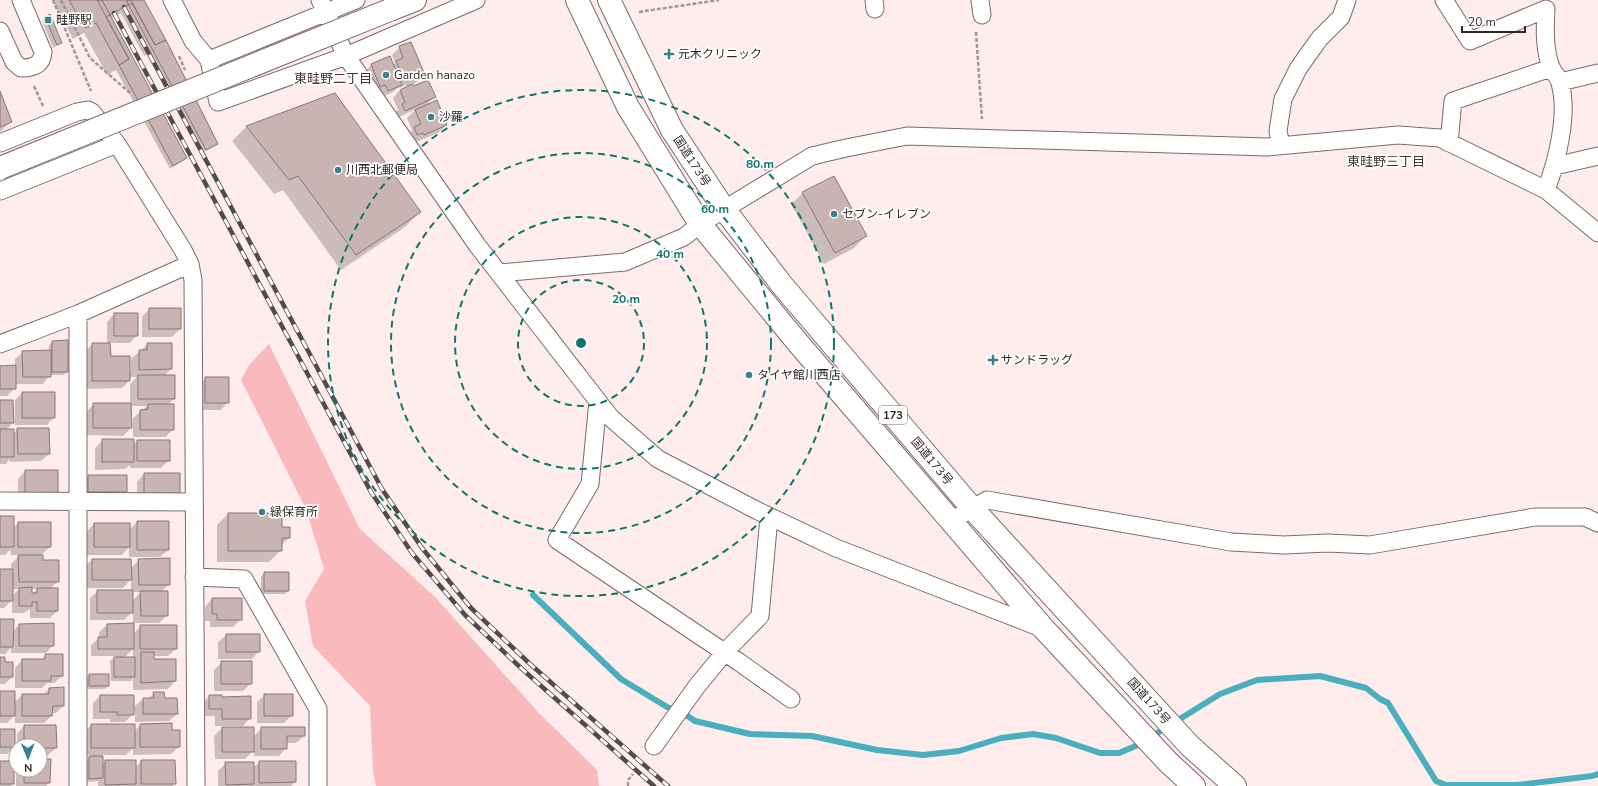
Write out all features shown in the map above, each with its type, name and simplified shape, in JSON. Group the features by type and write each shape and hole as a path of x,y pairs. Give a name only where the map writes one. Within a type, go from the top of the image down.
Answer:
{"main road":[{"path":"0,168 415,0"},
{"name":"国道173号","path":"577,0 628,107 700,224 798,343 1044,629 1168,762 1194,786"},
{"name":"国道173号","path":"612,7 672,130 724,209 782,285 972,508 1190,746 1235,786"}],"street":[{"path":"0,31 14,62 21,68 30,68 38,64 42,58 43,52 21,0"},
{"path":"172,0 193,41 209,60 218,102 346,56 476,0"},
{"path":"209,60 324,6 356,0"},
{"path":"1281,145 1278,131 1283,99 1292,84 1298,69 1307,56 1320,38 1342,17 1347,0"},
{"path":"1444,0 1470,41 1546,9 1545,38 1556,75 1564,112 1555,166 1546,190"},
{"path":"324,6 346,56 477,245 611,418 658,459 769,517 836,548 1044,629"},
{"path":"1448,143 1453,101 1556,75 1598,73"},
{"path":"0,143 77,112 88,110 92,112 117,144 183,250 190,264 193,280 196,786"},
{"path":"498,273 625,262 684,237 700,224 812,156 907,136 1259,146 1398,135 1440,138 1546,190 1598,233"},
{"path":"0,191 117,144"},
{"path":"1555,166 1598,156"},
{"path":"0,344 78,314 190,264"},
{"path":"78,314 78,786"},
{"path":"598,401 590,484 557,540 725,652 791,699"},
{"path":"951,520 987,500 1231,542 1370,545 1535,517 1585,517 1598,524"},
{"path":"0,501 194,502"},
{"path":"654,746 697,686 725,652 760,616 769,517"},
{"path":"194,577 244,579 318,709 318,786"}],"path":[{"path":"53,0 93,96"},
{"path":"61,0 90,58 129,92 131,96"},
{"path":"612,7 719,0"},
{"path":"981,7 975,18 983,138"},
{"path":"34,86 45,112"},
{"path":"628,786 628,780 633,774"}],"shaded area":[{"path":"269,344 360,529 435,597 539,713 597,770 599,786 376,786 373,772 370,706 313,646 305,601 324,569 306,509 241,380 249,365"}],"building":[{"path":"69,0 144,0 166,40 155,45 132,3 106,17 129,59 119,65 96,23 85,28"},
{"path":"97,0 102,0 187,158 173,166 119,65 129,59"},
{"path":"126,0 131,0 155,45 166,40 218,144 206,150"},
{"path":"50,14 62,43 57,45 45,17"},
{"path":"411,42 425,75 407,81 404,74 402,75 396,61 403,58 399,46"},
{"name":"Garden hanazo","path":"390,56 402,85 388,91 385,85 380,87 371,64"},
{"path":"428,80 436,97 405,111 402,104 405,102 400,90 412,84 413,86"},
{"path":"0,91 12,122 0,127"},
{"path":"335,93 421,212 356,255 298,176 289,180 246,126"},
{"name":"沙羅","path":"437,100 447,125 424,135 423,133 417,135 414,127 421,124 415,110"},
{"name":"セブン-イレブン","path":"834,176 867,236 835,253 802,192"},
{"path":"149,308 181,308 181,329 149,329"},
{"path":"114,313 138,313 138,336 114,336"},
{"path":"68,340 68,372 52,372 52,341"},
{"path":"92,343 110,343 111,356 130,356 130,381 92,381"},
{"path":"147,343 172,343 172,369 139,370 139,350 147,350"},
{"path":"51,350 51,377 23,377 22,351"},
{"path":"16,365 16,389 0,389 0,366"},
{"path":"138,375 175,375 175,399 138,399"},
{"path":"205,377 229,377 229,403 205,403"},
{"path":"22,392 55,392 55,418 22,418"},
{"path":"0,400 13,400 14,423 0,423"},
{"path":"93,403 131,403 132,428 93,428"},
{"path":"148,404 174,404 174,430 140,430 140,410 148,409"},
{"path":"17,428 49,428 50,454 18,454"},
{"path":"0,429 14,429 14,457 0,457"},
{"path":"102,439 134,439 134,462 102,462"},
{"path":"137,440 170,440 170,461 137,461"},
{"path":"25,470 58,470 58,494 25,495"},
{"path":"144,473 180,473 180,500 144,500"},
{"path":"88,475 127,475 127,492 88,492"},
{"path":"228,513 282,513 282,527 290,527 290,538 282,538 282,551 228,551"},
{"path":"0,516 14,516 14,547 0,547"},
{"path":"137,521 169,521 169,550 137,550"},
{"path":"18,522 51,522 51,547 18,547"},
{"path":"94,523 130,523 130,547 94,547"},
{"path":"18,555 43,555 43,560 59,560 59,582 19,582"},
{"path":"170,558 170,585 139,585 138,559"},
{"path":"92,559 131,559 132,580 92,580"},
{"path":"0,569 13,569 13,601 0,601"},
{"path":"264,572 289,572 289,591 264,591"},
{"path":"32,587 32,593 37,593 37,588 58,588 58,611 37,611 37,602 32,602 32,606 19,606 19,588"},
{"path":"97,590 133,590 133,613 97,613"},
{"path":"140,591 168,591 168,616 141,616"},
{"path":"212,598 242,598 242,620 217,620 217,614 212,614"},
{"path":"0,619 14,619 13,647 0,647"},
{"path":"54,623 54,646 19,646 19,624"},
{"path":"134,623 134,649 98,649 98,637 107,637 107,624"},
{"path":"140,625 177,625 177,649 140,649"},
{"path":"226,634 260,634 260,652 226,652"},
{"path":"141,652 154,652 154,659 176,659 176,681 141,683"},
{"path":"45,654 63,654 63,676 51,676 51,681 22,681 22,659 45,659"},
{"path":"0,657 5,657 5,662 13,662 13,677 0,677"},
{"path":"114,657 135,657 135,677 114,677"},
{"path":"221,661 252,661 252,684 221,684"},
{"path":"89,674 109,674 109,686 89,686"},
{"path":"64,687 64,706 53,706 52,716 22,716 22,694 49,694 49,688"},
{"path":"0,691 15,691 15,716 0,716"},
{"path":"153,692 164,692 165,698 177,698 178,714 143,714 143,698 154,698"},
{"path":"264,694 293,694 293,716 264,716"},
{"path":"100,695 134,695 134,715 117,715 117,712 100,712"},
{"path":"209,695 222,695 222,697 251,696 251,719 222,719 222,709 209,709"},
{"path":"172,723 172,730 180,730 180,747 140,747 140,724"},
{"path":"91,724 135,724 135,748 91,748"},
{"path":"24,725 56,725 57,748 48,748 48,738 24,738"},
{"path":"222,727 254,727 254,752 222,752"},
{"path":"261,727 305,727 305,736 287,736 287,749 261,749"},
{"path":"0,729 15,729 15,738 8,738 8,747 0,747"},
{"path":"89,756 103,756 103,778 89,779"},
{"path":"48,759 51,759 50,783 24,783 24,778 48,778"},
{"path":"105,760 136,760 136,784 105,785"},
{"path":"141,760 175,760 176,784 141,784"},
{"path":"0,761 8,761 8,778 14,778 14,784 0,784"},
{"path":"259,761 296,761 296,782 259,783"},
{"path":"225,762 254,762 254,784 226,785"}],"waterway":[{"path":"533,595 621,679 667,707 683,713 695,721 750,734 812,736 877,750 923,755 959,751 1001,738 1033,734 1056,738 1100,753 1119,753 1138,745 1220,694 1257,680 1320,676 1366,688 1380,699 1388,703 1436,781 1446,785 1517,785 1598,774"}],"railway":[{"path":"124,7 382,489 422,548 471,608 529,663 668,786"},
{"path":"114,13 371,492 412,553 465,615 522,669 654,786"}],"place":[{"name":"畦野駅","path":"48,20"},
{"name":"元木クリニック","path":"669,54"},
{"name":"Garden hanazo","path":"386,75"},
{"name":"沙羅","path":"431,117"},
{"name":"川西北郵便局","path":"338,170"},
{"name":"セブン-イレブン","path":"834,214"},
{"name":"サンドラッグ","path":"993,360"},
{"name":"タイヤ館川西店","path":"749,375"},
{"name":"緑保育所","path":"262,512"}],"district":[{"name":"東畦野二丁目","path":"333,79"},
{"name":"東畦野三丁目","path":"1386,162"}]}
